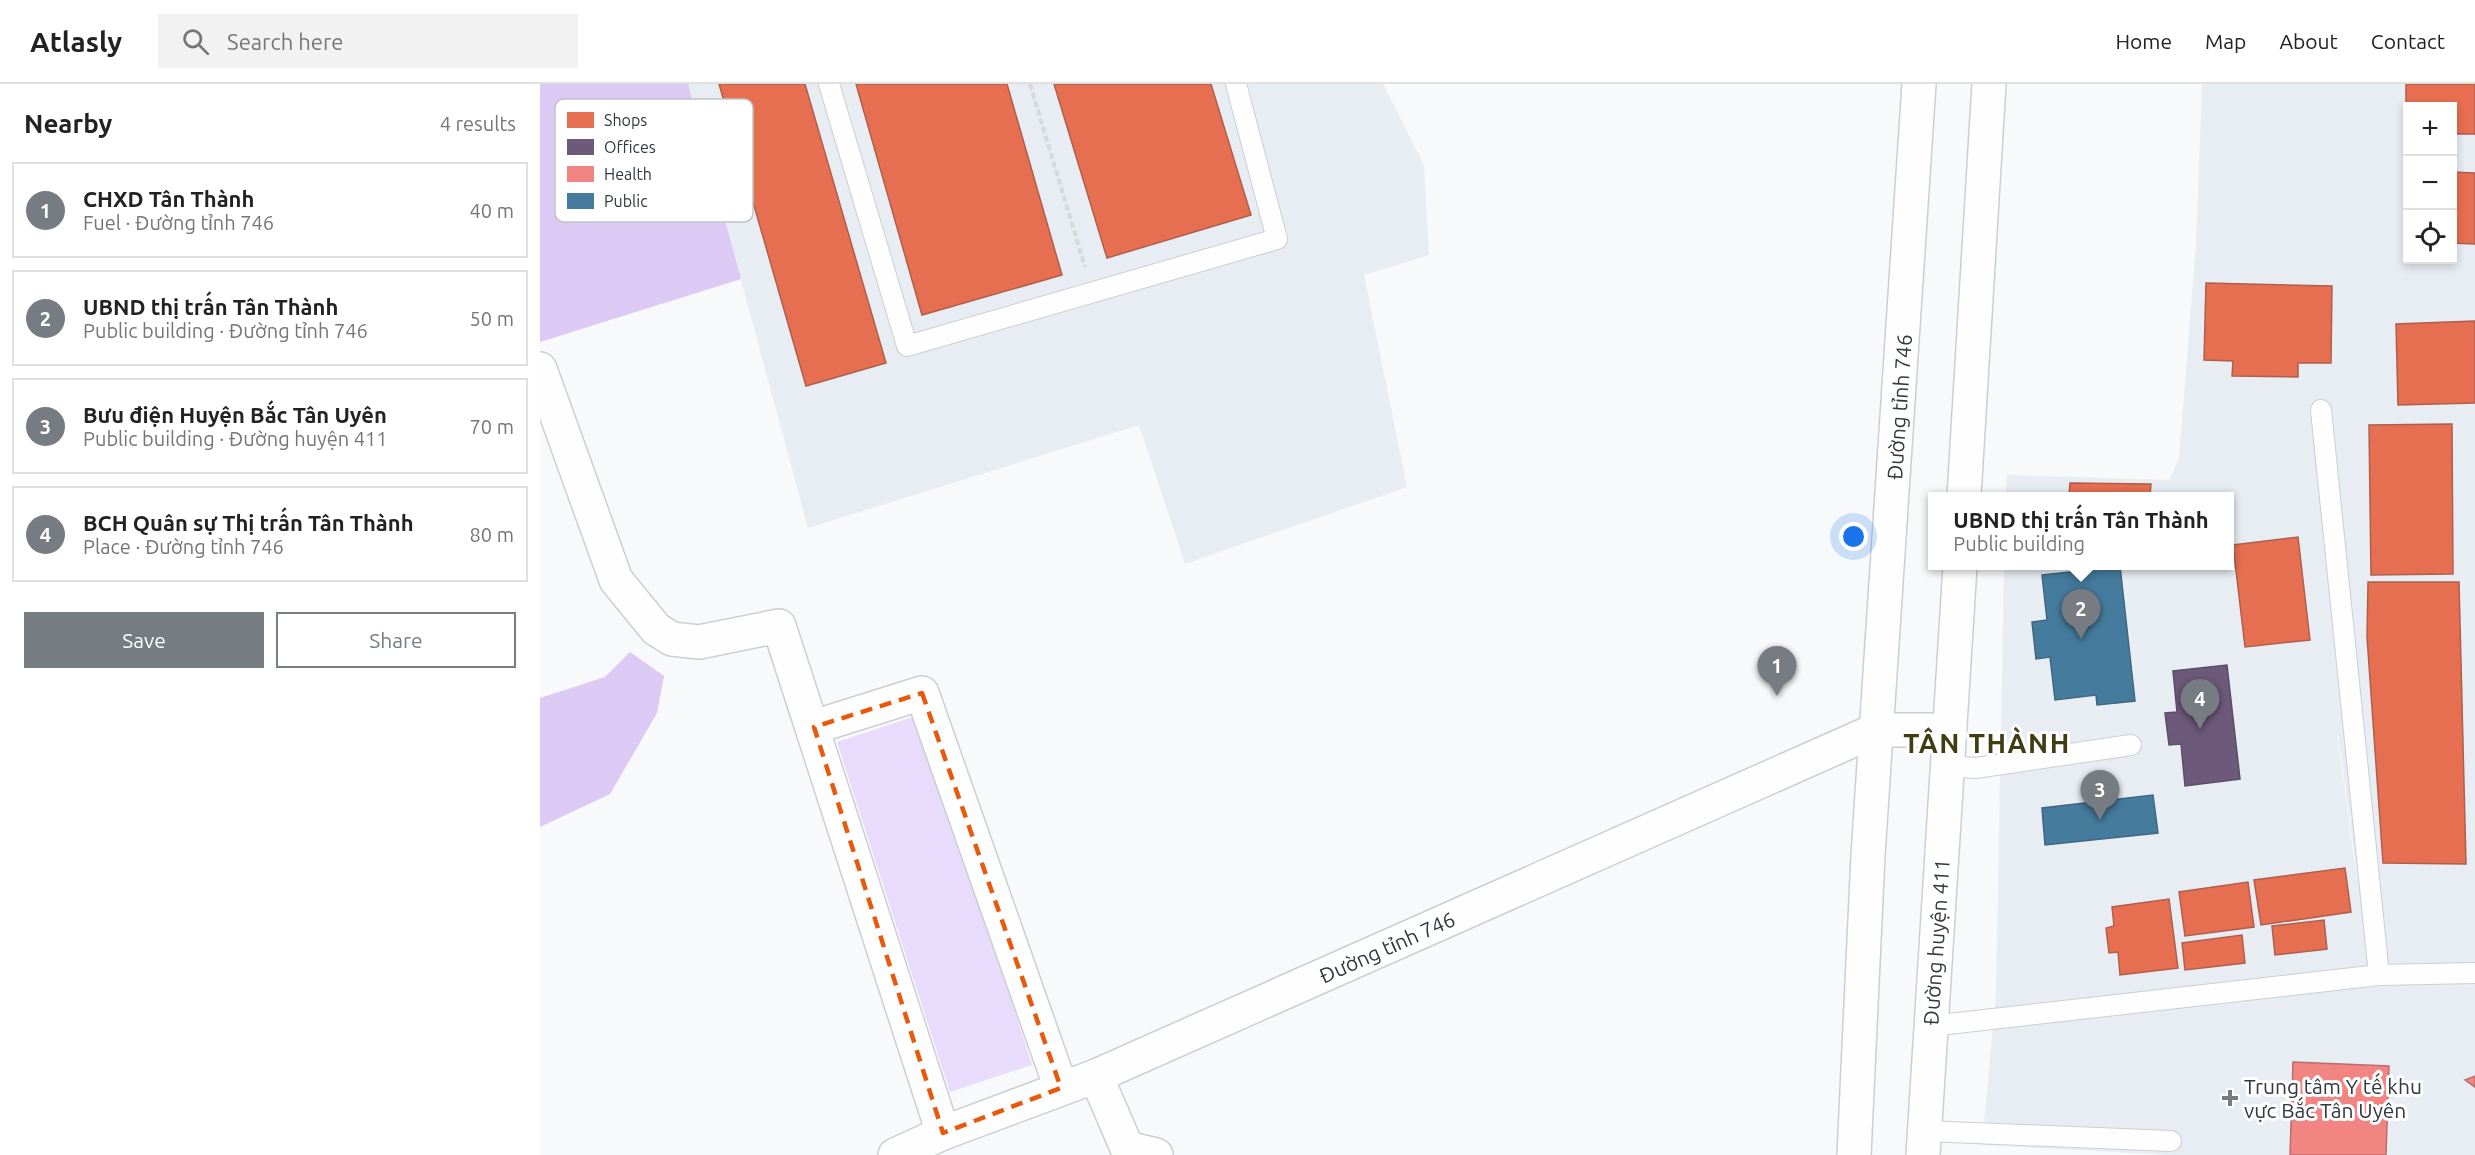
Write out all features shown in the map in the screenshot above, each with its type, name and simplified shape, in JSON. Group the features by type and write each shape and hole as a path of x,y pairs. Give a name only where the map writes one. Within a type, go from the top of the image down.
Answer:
{"main road":[{"name":"Đường tỉnh 746","path":"1876,730 1919,84"},
{"path":"1964,492 1989,84"},
{"path":"540,369 616,580 656,629 672,639 699,642 779,626 814,727 943,1133"},
{"path":"1950,730 1960,570"},
{"path":"814,727 922,693 1061,1088"},
{"name":"Đường tỉnh 746","path":"895,1155 943,1133 1096,1076 1876,730 1950,730"},
{"path":"1854,1155 1876,730"},
{"name":"Đường huyện 411","path":"1924,1143 1950,730"},
{"path":"1096,1076 1127,1148 1156,1155"}],"lane":[{"path":"829,84 907,346 1277,239 1236,84"},
{"path":"2321,410 2379,975"},
{"path":"1948,766 1976,768 2132,745"},
{"path":"1931,1026 2379,975 2475,974"},
{"path":"1924,1143 2171,1141"}],"path":[{"path":"1030,84 1092,292"}],"highlighted area":[{"path":"922,693 1061,1088 943,1133 814,727"}],"shaded area":[{"path":"540,84 688,84 692,99 555,99 555,222 726,222 741,279 540,342"},
{"path":"688,84 1383,84 1424,165 1429,255 1364,275 1407,487 1185,564 1139,425 808,528 725,222 753,222 753,99 692,99"},
{"path":"2202,84 2475,84 2475,1155 2171,1155 1982,1145 1996,995 2004,570 2234,570 2234,492 2006,492 2007,475 2169,480 2179,459 2196,244","holes":["2337,735 2338,735 2358,886"]},
{"path":"630,652 664,676 657,713 610,794 540,827 540,698 605,677"},
{"path":"919,715 1032,1065 950,1092 837,742"}],"building: Shops":[{"path":"719,84 805,84 886,363 806,386 753,202 753,99 723,99"},
{"path":"856,84 1007,84 1062,275 922,315"},
{"path":"1054,84 1211,84 1251,215 1107,258"},
{"path":"2406,84 2475,84 2475,134 2457,134 2457,102 2406,102"},
{"path":"2457,172 2475,173 2475,244 2457,243"},
{"path":"2206,283 2332,286 2331,363 2298,363 2298,377 2232,376 2233,361 2204,360"},
{"path":"2475,321 2475,403 2398,405 2396,324"},
{"path":"2452,424 2453,574 2371,575 2369,425"},
{"path":"2070,483 2151,484 2150,492 2069,492"},
{"path":"2298,537 2310,640 2245,647 2234,545"},
{"path":"2368,582 2459,582 2466,864 2383,863 2367,637"},
{"path":"2345,868 2351,912 2261,925 2254,880"},
{"path":"2248,882 2254,927 2185,936 2179,892"},
{"path":"2169,899 2178,968 2120,975 2118,952 2109,953 2106,928 2114,926 2112,907"},
{"path":"2324,920 2327,949 2275,955 2272,926"},
{"path":"2242,935 2245,963 2185,970 2182,943"}],"building: Offices":[{"path":"2227,665 2240,779 2185,786 2181,744 2169,745 2165,713 2177,712 2173,671"}],"building: Health":[{"path":"2293,1062 2389,1066 2386,1155 2290,1155"},
{"path":"2475,1076 2475,1087 2465,1080"}],"building: Public":[{"path":"2120,570 2135,701 2097,705 2096,695 2055,700 2050,657 2036,659 2032,622 2047,620 2042,575"},
{"path":"2153,795 2158,833 2045,845 2042,808"}],"place":[{"name":"UBND thị trấn Tân Thành","path":"2081,639"},
{"name":"CHXD Tân Thành","path":"1777,696"},
{"name":"BCH Quân sự Thị trấn Tân Thành","path":"2200,729"},
{"name":"Bưu điện Huyện Bắc Tân Uyên","path":"2100,820"},
{"name":"Trung tâm Y tế khu vực Bắc Tân Uyên","path":"2230,1098"}],"district":[{"name":"TÂN THÀNH","path":"1987,743"}]}
